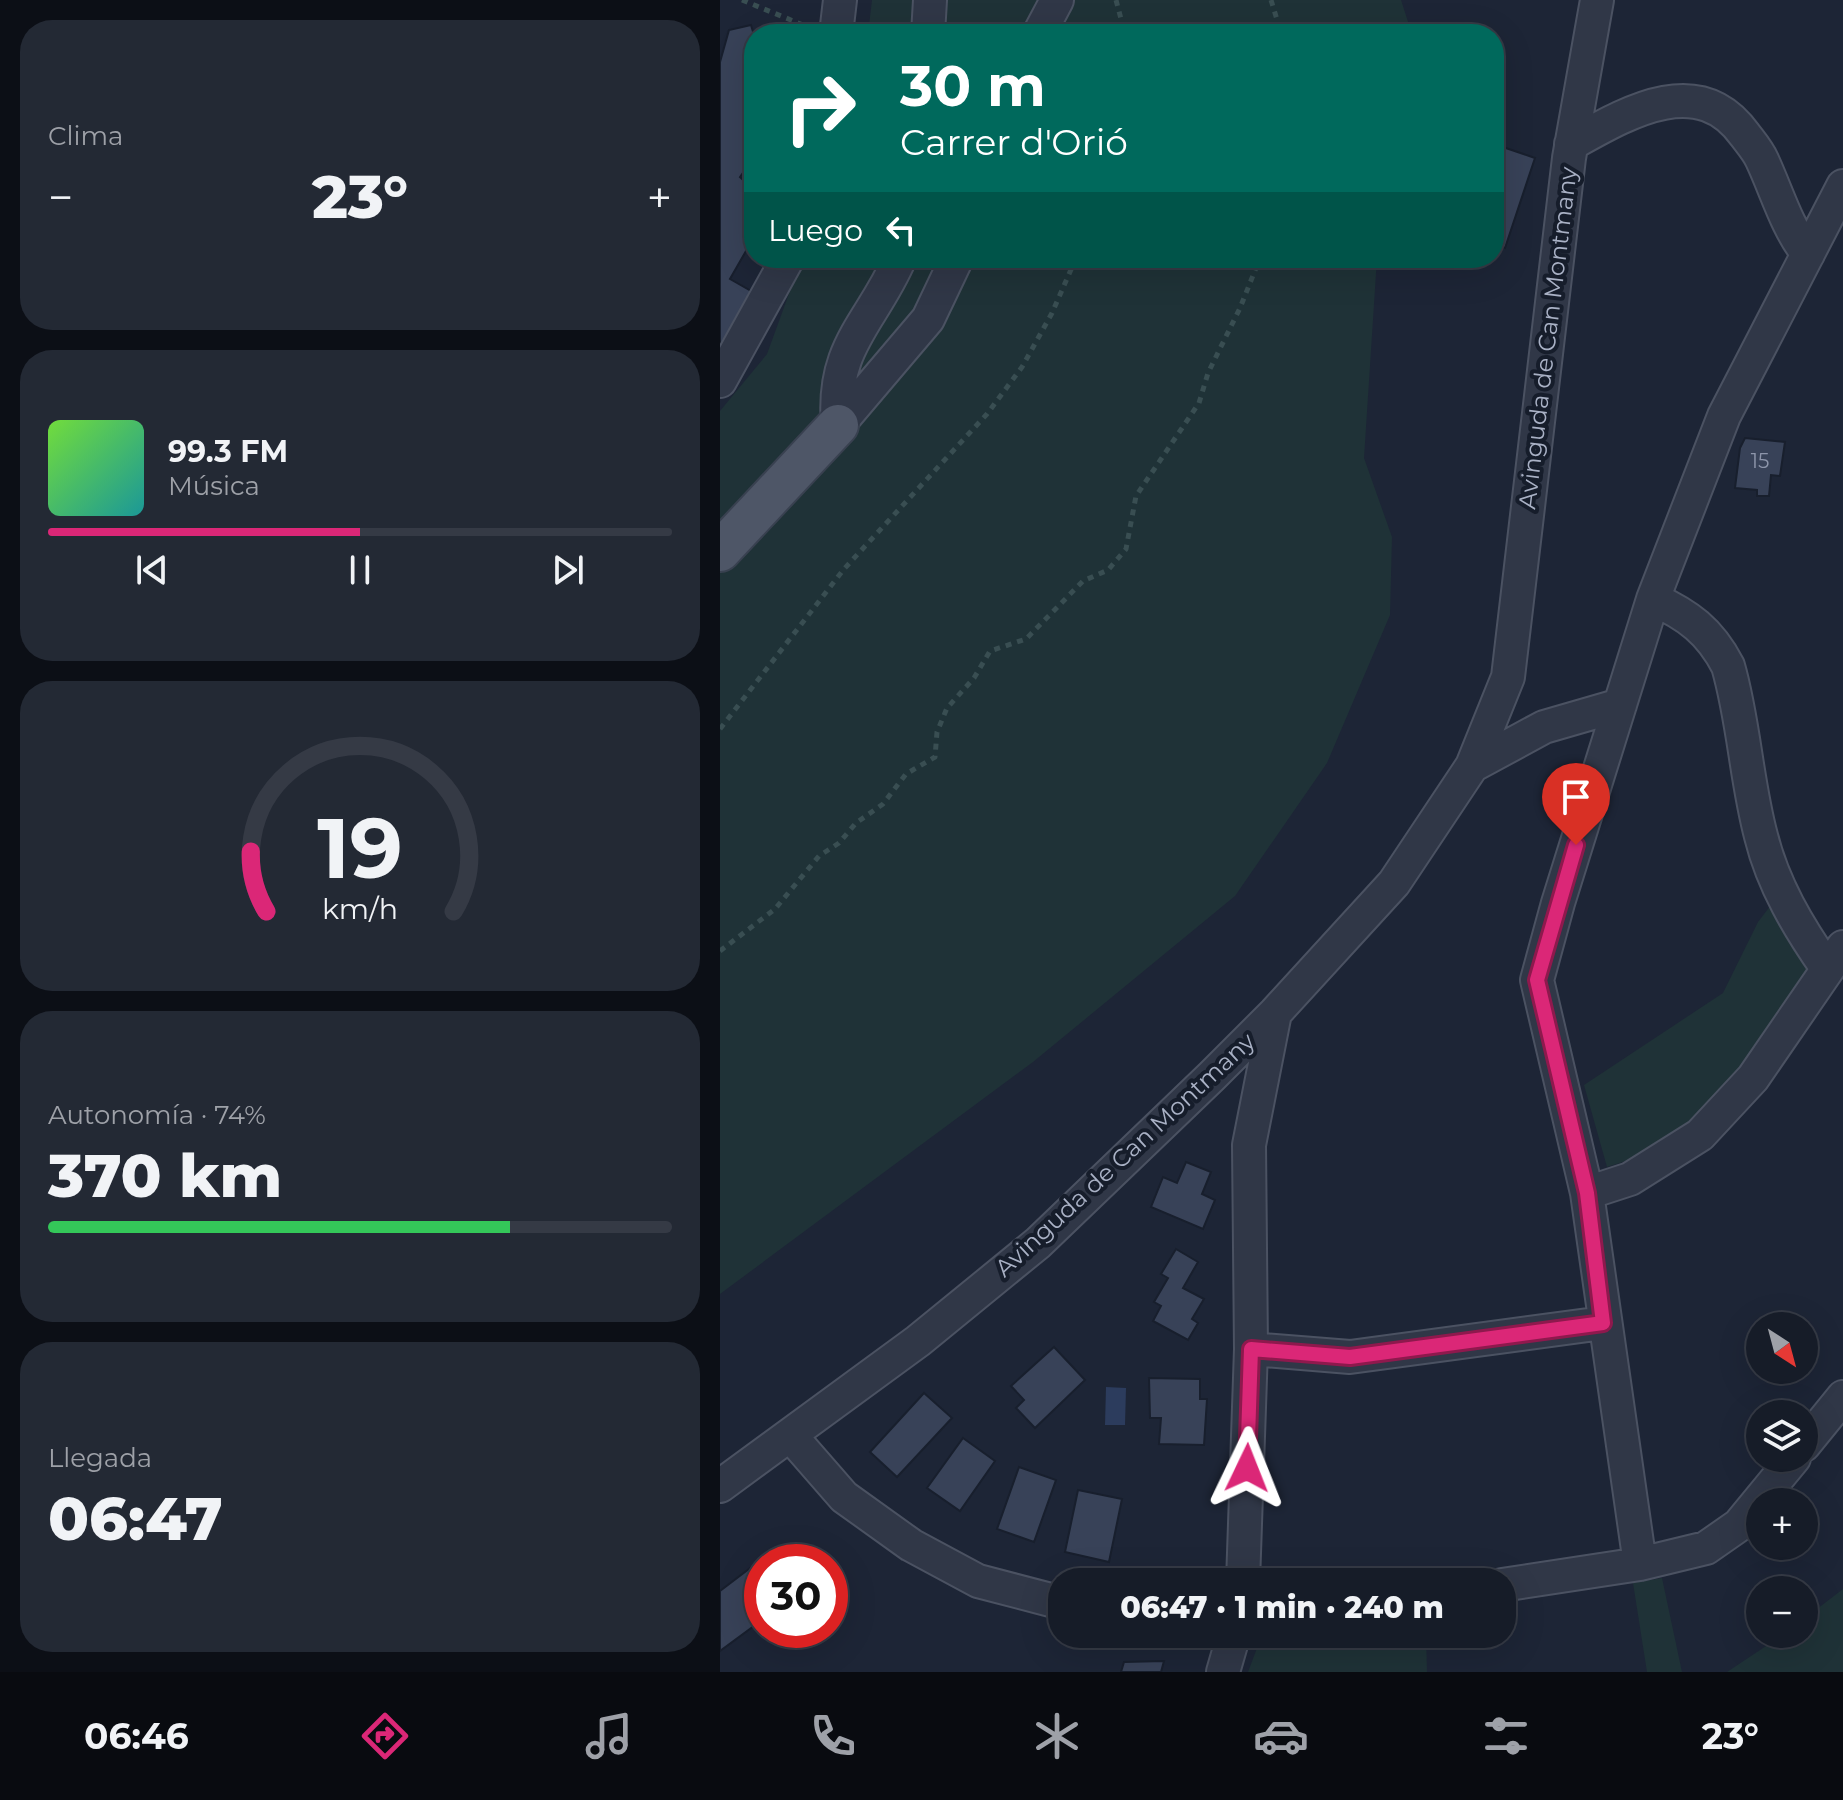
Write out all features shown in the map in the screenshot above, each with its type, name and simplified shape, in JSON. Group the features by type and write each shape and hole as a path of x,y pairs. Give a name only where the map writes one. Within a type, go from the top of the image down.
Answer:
{"main road":[{"path":"720,551 838,425"}],"street":[{"path":"929,24 930,0"},
{"path":"1044,24 1057,0"},
{"name":"Avinguda de Can Montmany","path":"720,1486 918,1341 1038,1243 1275,1013 1394,883 1472,766 1508,677 1571,144 1597,0"},
{"path":"1571,144 1655,104 1695,101 1725,112 1761,156 1789,225 1808,254"},
{"path":"1640,1564 1603,1323 1587,1193 1537,980 1653,599 1724,416 1843,186"},
{"path":"720,381 782,268"},
{"path":"838,425 838,380 852,341 894,268"},
{"path":"838,425 928,319 952,268"},
{"path":"1587,1193 1630,1179 1700,1135 1753,1078 1835,958 1805,937 1777,885 1761,836 1728,666 1720,649 1685,614 1653,599"},
{"path":"1508,677 1517,704 1544,727"},
{"name":"Avinguda de Can Montmany","path":"1472,766 1544,727 1620,705"},
{"path":"1243,1568 1251,1349 1249,1145 1275,1013"},
{"path":"1251,1349 1350,1357 1603,1323"},
{"path":"1818,1428 1843,1397"},
{"path":"790,1435 844,1497 911,1545 978,1581 1048,1599"},
{"path":"1516,1583 1640,1564 1706,1548 1739,1525 1783,1472"},
{"path":"1223,1672 1230,1648"}],"path":[{"path":"742,0 799,24"},
{"path":"1116,0 1122,24"},
{"path":"1271,0 1278,24"},
{"path":"720,729 844,569 987,414 1022,367 1052,313 1072,268"},
{"path":"720,951 775,909 819,856 839,843 856,823 883,804 906,774 935,757 937,732 947,708 974,678 990,651 1026,639 1083,581 1108,570 1126,549 1136,496 1199,403 1208,373 1256,268"}],"green space":[{"path":"872,0 1401,0 1409,24 869,24"},
{"path":"798,268 1376,268 1364,458 1392,537 1390,615 1327,763 1235,896 1033,1062 720,1294 720,411 767,354"},
{"path":"1774,901 1813,970 1749,1059 1700,1113 1672,1136 1641,1154 1607,1167 1584,1085 1723,993 1758,922"},
{"path":"1662,1578 1682,1672 1647,1672 1633,1583"},
{"path":"1843,1589 1843,1672 1727,1672 1763,1648 1818,1648 1818,1608"},
{"path":"1257,1648 1426,1648 1427,1672 1248,1672"}],"water":[{"path":"1106,1387 1126,1388 1125,1425 1105,1425"}],"building":[{"path":"744,27 744,171 740,177 744,181 744,254 730,279 758,295 720,364 720,62 729,30"},
{"path":"1504,147 1535,158 1504,248"},
{"path":"1745,438 1785,442 1780,476 1771,475 1769,496 1757,496 1757,490 1735,488 1740,448"},
{"path":"1186,1162 1211,1172 1202,1194 1215,1200 1203,1229 1151,1207 1163,1177 1177,1183"},
{"path":"1176,1249 1198,1262 1183,1288 1204,1299 1192,1319 1198,1323 1188,1340 1153,1321 1161,1306 1154,1302 1168,1278 1161,1274"},
{"path":"1054,1347 1085,1380 1035,1428 1016,1408 1024,1400 1011,1386"},
{"path":"1149,1378 1200,1379 1200,1399 1207,1399 1204,1445 1159,1444 1161,1418 1150,1418"},
{"path":"924,1393 952,1418 897,1477 870,1452"},
{"path":"963,1438 995,1461 960,1511 927,1488"},
{"path":"1019,1467 1056,1480 1034,1542 997,1529"},
{"path":"1078,1490 1122,1499 1109,1562 1065,1552"},
{"path":"744,1573 744,1633 720,1651 720,1591"},
{"path":"1164,1661 1161,1672 1121,1672 1124,1662"}],"route":[{"path":"1247,1468 1251,1349 1350,1357 1603,1323 1587,1193 1537,980 1576,845"}]}
